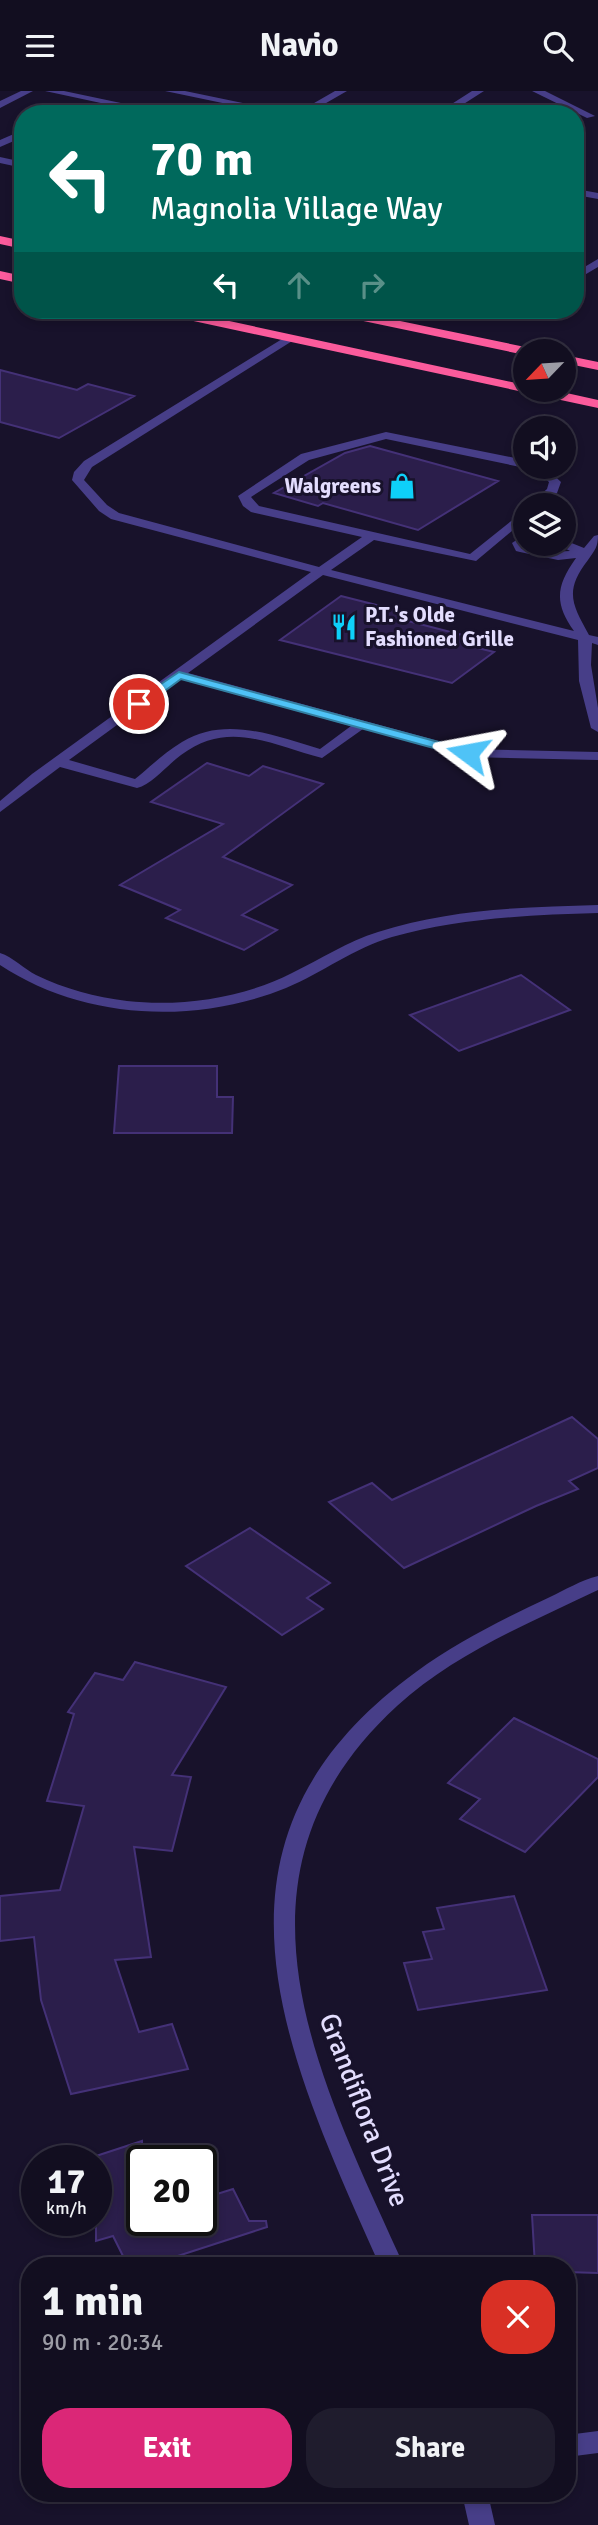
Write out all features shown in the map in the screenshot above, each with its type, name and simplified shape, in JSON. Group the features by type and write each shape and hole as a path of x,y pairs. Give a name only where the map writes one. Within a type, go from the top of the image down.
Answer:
{"highway":[{"path":"202,319 513,385"},
{"path":"373,319 513,348"},
{"path":"576,361 598,366"},
{"path":"576,394 598,398"},
{"path":"576,399 598,404"}],"street":[{"path":"0,105 28,91"},
{"path":"50,91 122,105"},
{"path":"170,91 244,105"},
{"path":"316,105 342,91"},
{"path":"456,105 479,91"},
{"path":"537,91 568,105"},
{"path":"291,338 88,464 78,480 103,508 115,516 591,640"},
{"path":"513,461 386,435 305,457 244,496 247,503 255,509 472,558 513,524"},
{"path":"0,808 371,535"},
{"path":"497,538 513,541"},
{"path":"591,640 569,614 565,588 571,576 592,554 598,539"},
{"path":"598,628 591,640 585,676 598,728"},
{"path":"179,675 468,753 598,756"},
{"path":"59,762 136,784 192,742 214,733 247,734 322,754 360,725"},
{"path":"0,958 7,971 93,1000 161,1006 192,1004 268,989 358,944 421,925 511,911 598,909"},
{"name":"Grandiflora Drive","path":"388,2257 313,2083 292,2010 282,1949 285,1889 293,1843 309,1801 333,1762 365,1726 407,1688 446,1659 598,1582"},
{"path":"576,2445 598,2442"},
{"path":"477,2502 482,2525"}],"building":[{"path":"0,370 77,390 88,384 134,396 59,438 0,422"},
{"path":"370,446 498,481 418,530 323,503 318,506 274,493 345,453"},
{"path":"341,596 408,613 400,619 478,639 470,646 494,652 452,683 280,640"},
{"path":"207,763 249,776 263,766 323,784 223,857 292,885 242,915 277,930 244,950 166,918 180,910 120,885 223,824 151,802"},
{"path":"521,975 570,1010 459,1051 410,1015"},
{"path":"119,1066 217,1066 217,1097 233,1097 232,1133 114,1133"},
{"path":"572,1417 598,1439 598,1468 569,1481 578,1489 404,1568 329,1502 372,1483 392,1500"},
{"path":"250,1528 330,1583 307,1598 323,1609 282,1635 186,1566"},
{"path":"135,1662 226,1687 172,1775 191,1777 172,1851 134,1847 151,1957 115,1960 139,2032 172,2024 188,2069 71,2094 41,2000 34,1937 0,1941 0,1896 60,1890 84,1806 47,1801 74,1714 68,1712 95,1673 123,1680"},
{"path":"514,1718 598,1759 598,1777 525,1852 460,1819 480,1799 448,1783"},
{"path":"514,1896 547,1990 418,2010 404,1963 432,1959 423,1932 444,1929 437,1908"},
{"path":"126,2146 126,2236 217,2236 217,2194 233,2189 249,2221 266,2221 267,2227 175,2257 124,2257 113,2236 96,2241 96,2236 112,2236 112,2151"},
{"path":"532,2215 598,2215 598,2273 576,2272 576,2257 534,2257"}],"place":[{"name":"Walgreens","path":"402,486"},
{"name":"P.T.'s Olde Fashioned Grille","path":"344,627"}],"route":[{"path":"139,704 179,675 468,753"}]}
